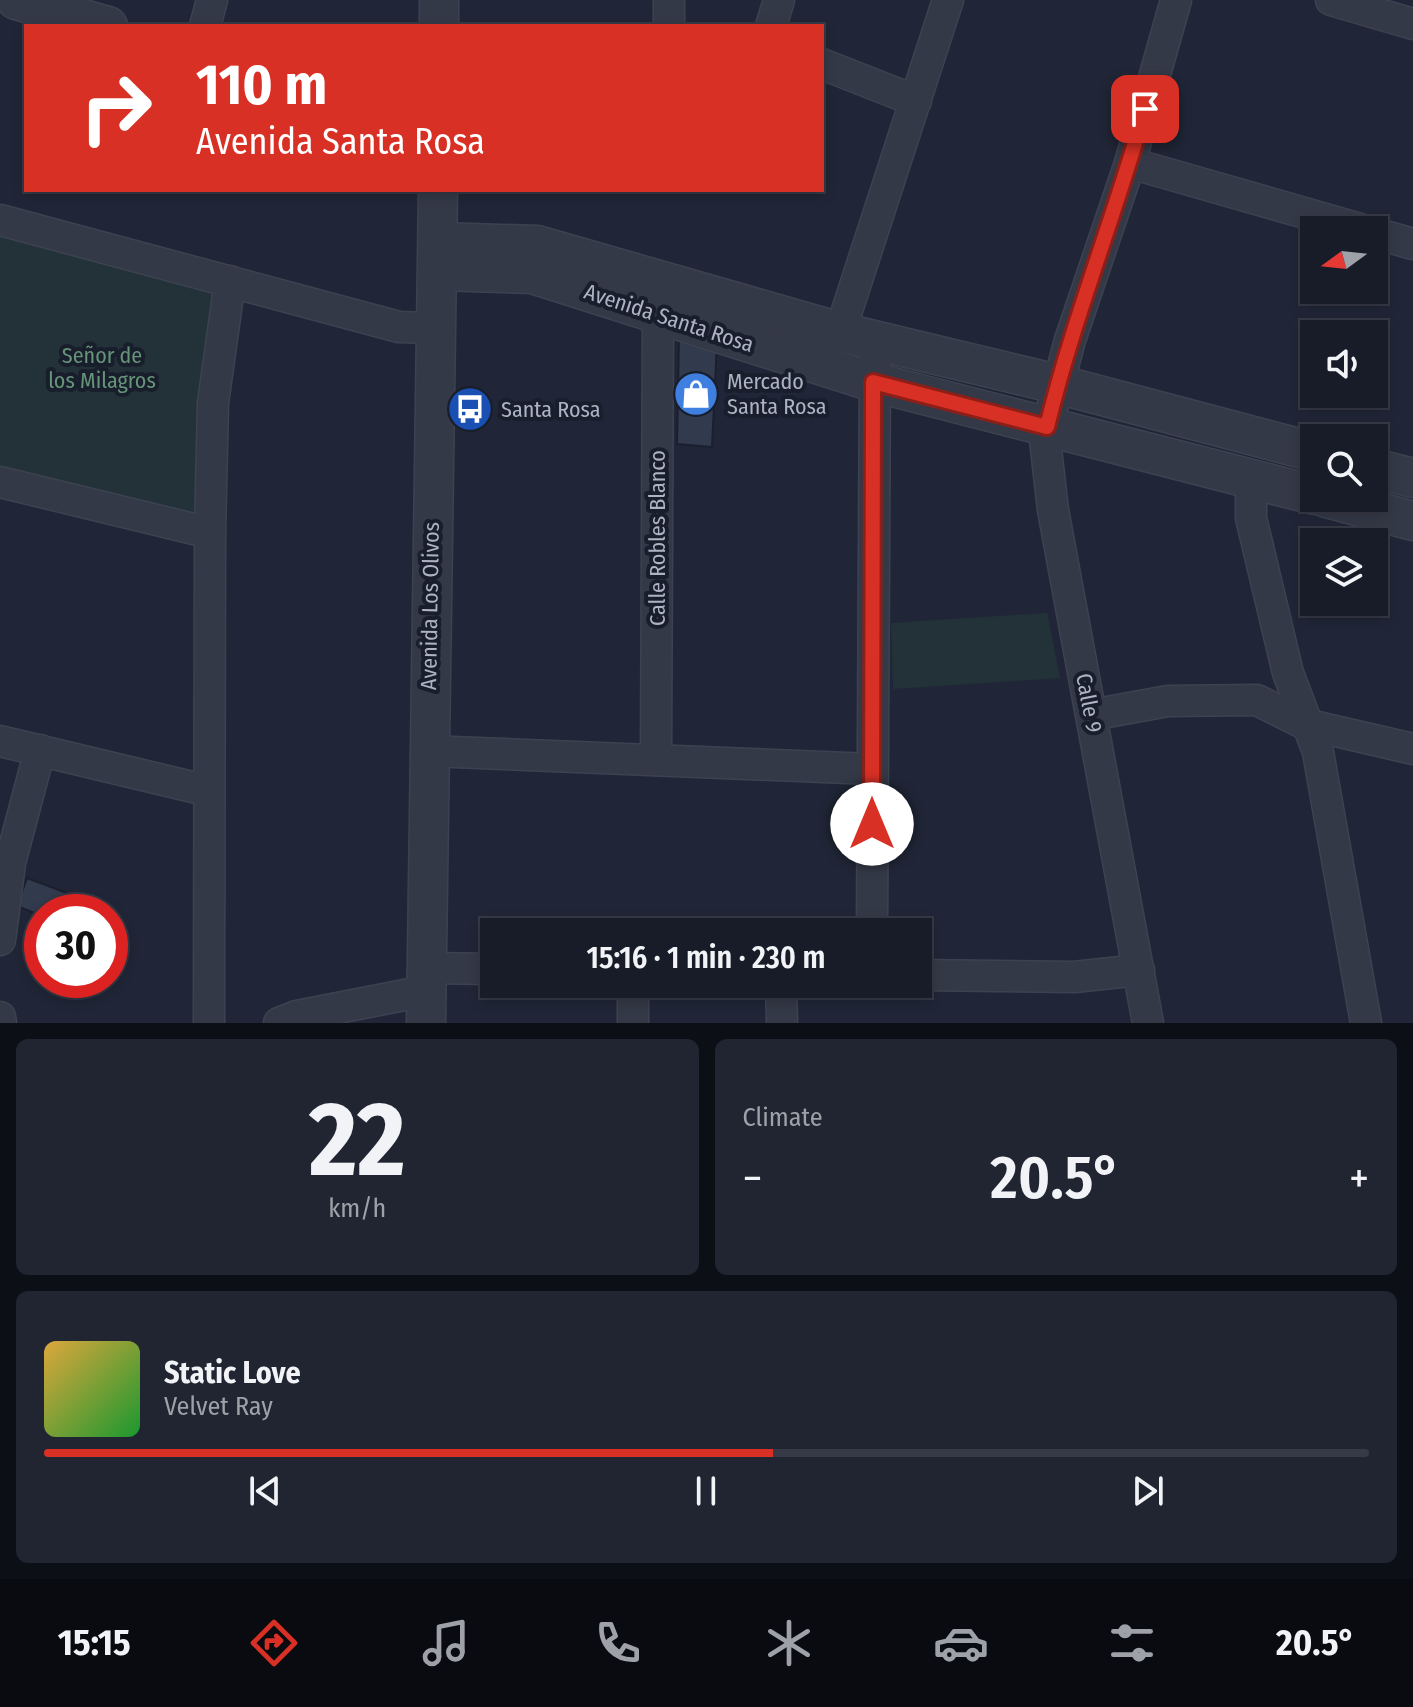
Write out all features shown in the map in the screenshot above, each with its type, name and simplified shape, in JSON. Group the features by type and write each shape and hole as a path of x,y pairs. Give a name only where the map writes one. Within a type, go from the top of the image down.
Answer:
{"street":[{"path":"16,0 101,24"},
{"path":"206,24 212,0"},
{"path":"439,0 439,24"},
{"path":"669,0 669,24"},
{"path":"772,24 779,0"},
{"path":"872,918 873,382 858,335 916,101 948,0"},
{"name":"Calle 9","path":"1148,1023 1053,510 1045,440 1057,384 1130,163 1176,0"},
{"path":"1331,0 1413,24"},
{"path":"824,65 916,101"},
{"path":"1130,163 1315,216"},
{"name":"Avenida Los Olivos","path":"425,994 438,192"},
{"path":"0,220 399,327 434,328"},
{"path":"1388,237 1413,244"},
{"name":"Avenida Santa Rosa","path":"438,257 537,245 858,335 1300,448"},
{"name":"Avenida Santa Rosa","path":"438,257 532,274 873,382 1300,491"},
{"path":"209,1023 213,403 230,281"},
{"name":"Calle Robles Blanco","path":"656,760 658,315"},
{"path":"1388,472 1413,478"},
{"path":"1251,478 1251,518 1288,673 1318,752 1366,1023"},
{"path":"0,482 210,533"},
{"path":"1379,512 1413,521"},
{"path":"1091,715 1168,701 1257,700 1305,724 1413,749"},
{"path":"0,741 209,791"},
{"path":"0,940 10,863 40,750"},
{"path":"428,751 872,769"},
{"path":"932,975 1074,977 1139,970"},
{"path":"279,1023 297,1016 425,994 480,974"},
{"path":"633,998 633,1023"},
{"path":"781,998 782,1023"},
{"path":"0,1017 1,1023"}],"green space":[{"name":"Señor de los Milagros","path":"0,235 215,290 198,515 0,469"},
{"path":"1047,613 1060,678 893,689 891,623"}],"building":[{"name":"Mercado Santa Rosa","path":"679,335 717,343 712,447 677,444"},
{"path":"27,878 70,894 24,894 24,909 17,906"}],"place":[{"name":"Mercado Santa Rosa","path":"696,394"},
{"name":"Santa Rosa","path":"470,409"}],"route":[{"path":"872,824 873,382 1047,427 1070,340 1130,163 1145,109"}]}
